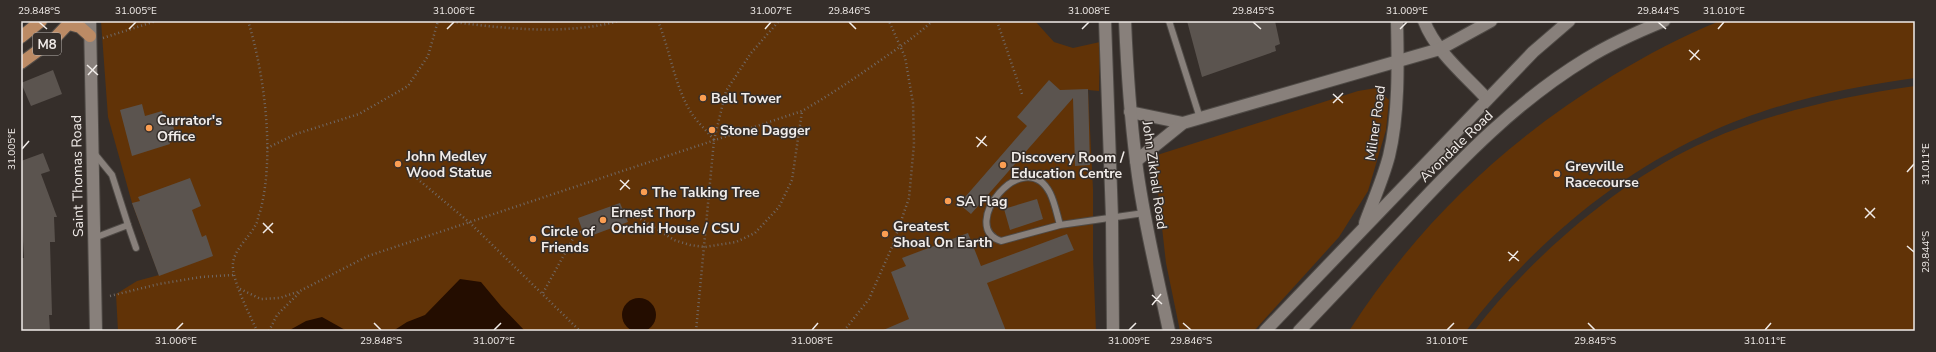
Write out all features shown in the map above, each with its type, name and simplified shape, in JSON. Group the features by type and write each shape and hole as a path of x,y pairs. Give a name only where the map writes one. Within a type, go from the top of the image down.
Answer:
{"main road":[{"name":"M8","path":"21,37 41,21"},
{"name":"M8","path":"21,63 54,39 70,23"},
{"path":"70,23 80,27 90,36"}],"street":[{"name":"Saint Thomas Road","path":"90,21 96,331"},
{"path":"1105,21 1112,218 1113,331"},
{"name":"John Zikhali Road","path":"1125,21 1130,112 1136,161 1144,213 1169,331"},
{"name":"Milner Road","path":"1364,226 1389,156 1394,118 1398,62 1397,21"},
{"path":"1424,21 1428,32 1440,49 1487,99"},
{"path":"1136,161 1183,123 1440,49 1491,21"},
{"name":"Avondale Road","path":"1265,331 1364,226 1533,52 1569,21"},
{"name":"Avondale Road","path":"1299,331 1442,179 1491,131 1538,93 1585,60 1637,32 1664,21"},
{"path":"1130,112 1183,123"}],"lane":[{"path":"1169,21 1200,118"},
{"path":"92,150 112,175 136,248"},
{"path":"1060,225 1050,192 1044,185 1028,178 1018,180 1001,191 989,210 986,221 991,236 1001,241 1060,225 1144,213"},
{"path":"94,238 128,225"}],"path":[{"path":"102,38 156,21"},
{"path":"248,21 257,49 264,104 268,162 264,195 256,224 239,248 233,262 234,275 257,331"},
{"path":"334,21 346,21"},
{"path":"266,148 296,134 359,114 408,86 428,56 438,21"},
{"path":"444,21 538,29 596,27 619,21"},
{"path":"658,21 667,41 676,77 692,113 714,140"},
{"path":"696,331 714,140 726,90 750,53 779,21"},
{"path":"844,331 869,299 892,247 909,198 914,144 913,103 905,57 889,21"},
{"path":"240,289 260,298 280,298 300,291 368,256 802,111 844,87 921,32 932,21"},
{"path":"997,21 1022,94"},
{"path":"625,216 639,218 674,240 690,245 705,247 736,242 755,233 779,207 792,180 802,111"},
{"path":"414,176 469,222 580,331"},
{"path":"543,294 575,235 582,231"},
{"path":"95,298 159,284 234,275"},
{"path":"269,331 277,315 300,291"}],"shaded area":[{"path":"101,21 1035,21 1054,42 1073,48 1100,42 1099,91 1088,90 1093,189 1093,258 1096,331 118,331 116,294 137,281 159,275 132,203 108,117"},
{"name":"Greyville Racecourse","path":"1720,21 1915,21 1915,78 1833,92 1779,106 1727,125 1668,153 1603,195 1573,219 1516,272 1466,331 1349,331 1404,255 1466,188 1500,157 1535,129 1612,76 1665,46"},
{"path":"1915,86 1915,331 1474,331 1522,275 1580,222 1643,176 1675,157 1707,141 1783,113 1836,100"},
{"path":"1376,88 1389,100 1386,130 1368,191 1339,237 1254,331 1180,331 1166,263 1154,156 1358,91"},
{"path":"460,279 481,282 525,331 393,331 407,322 425,315"},
{"path":"636,298 642,298 646,299 653,305 656,315 655,322 649,329 642,332 636,332 632,331 625,325 622,318 622,312 623,308 629,301"},
{"path":"322,317 347,331 288,331 306,321"}],"building":[{"path":"1187,21 1275,21 1280,44 1275,46 1276,51 1202,77"},
{"path":"53,70 62,94 31,106 21,83"},
{"name":"Discovery Room / Education Centre","path":"1049,80 1060,90 1088,89 1090,165 1075,166 1073,98 971,214 959,204 1027,126 1017,117"},
{"name":"Currator's Office","path":"142,104 145,116 162,111 165,121 172,120 175,134 168,136 170,144 132,156 120,110"},
{"path":"43,153 50,171 41,174 57,217 54,217 55,242 50,242 52,315 49,315 50,331 21,331 21,258 24,258 21,208 21,161"},
{"path":"190,178 201,206 192,210 202,237 206,235 213,256 159,276 132,203 140,201 138,197"},
{"path":"1037,199 1043,219 1010,230 1004,209"},
{"name":"Ernest Thorp Orchid House / CSU","path":"620,203 628,222 585,238 578,218"},
{"path":"968,233 981,266 1067,234 1074,250 987,283 1006,331 881,331 909,319 891,272 906,266 902,258"}],"place":[{"name":"Bell Tower","path":"703,98"},
{"name":"Currator's Office","path":"149,128"},
{"name":"Stone Dagger","path":"712,130"},
{"name":"John Medley Wood Statue","path":"398,164"},
{"name":"Discovery Room / Education Centre","path":"1003,165"},
{"name":"Greyville Racecourse","path":"1557,174"},
{"name":"The Talking Tree","path":"644,192"},
{"name":"SA Flag","path":"948,201"},
{"name":"Ernest Thorp Orchid House / CSU","path":"603,220"},
{"name":"Greatest Shoal On Earth","path":"885,234"},
{"name":"Circle of Friends","path":"533,239"}]}
